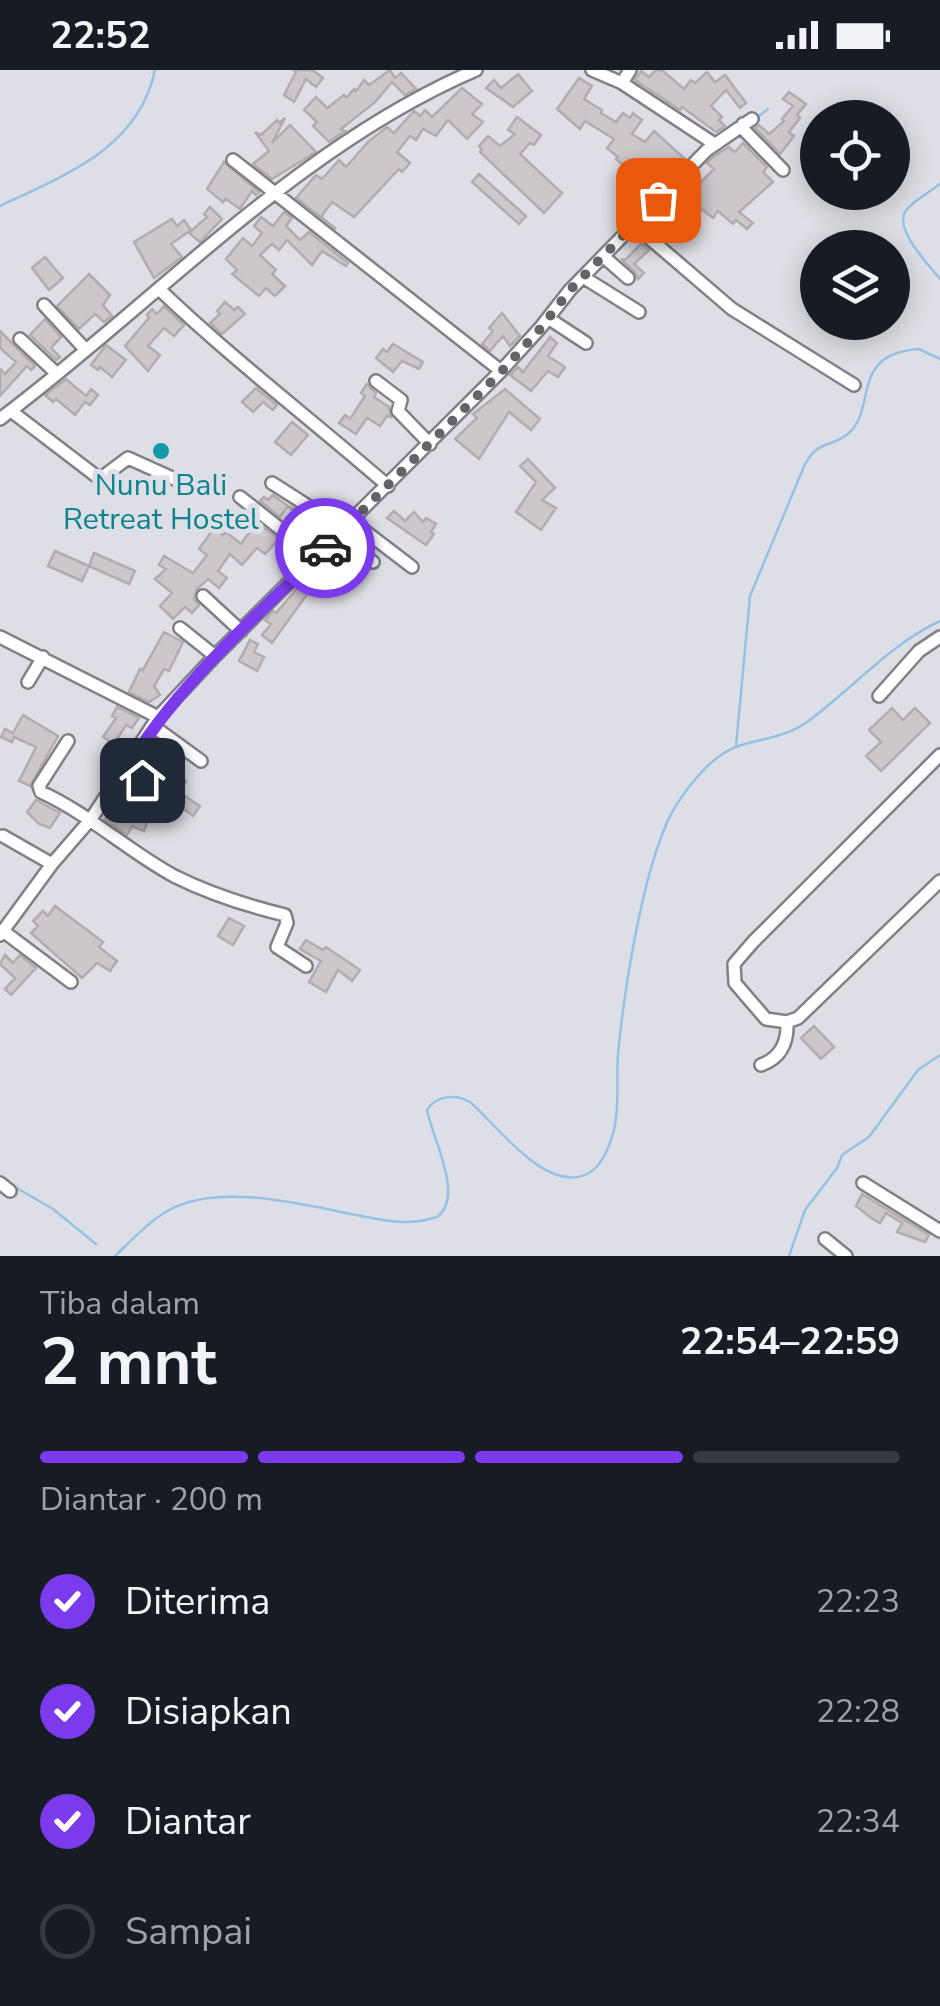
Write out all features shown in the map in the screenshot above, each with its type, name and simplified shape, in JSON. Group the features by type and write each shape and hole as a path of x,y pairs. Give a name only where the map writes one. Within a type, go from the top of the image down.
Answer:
{"street":[{"path":"180,481 128,458 100,479 5,411 379,121 476,70"},
{"path":"592,70 616,81 711,146"},
{"path":"616,81 630,70"},
{"path":"71,982 1,933 91,819 156,722 215,656 501,372 582,277 711,146 745,125 783,170"},
{"path":"233,160 501,372"},
{"path":"634,225 732,309 854,384"},
{"path":"603,256 628,278"},
{"path":"582,277 639,312"},
{"path":"160,290 388,486"},
{"path":"44,305 84,349"},
{"path":"548,318 586,342"},
{"path":"20,339 56,373"},
{"path":"376,380 401,400 398,412 430,444"},
{"path":"272,483 348,525 412,568"},
{"path":"240,498 316,558"},
{"path":"335,539 373,562"},
{"path":"203,596 241,631"},
{"path":"180,628 215,656"},
{"path":"0,637 156,722 201,760"},
{"path":"879,696 919,652 940,637"},
{"path":"28,682 43,658"},
{"path":"68,740 38,788 173,875 286,916 287,924 277,947 306,966"},
{"path":"940,755 734,964 735,983 766,1019 787,1022 798,1018 940,881"},
{"path":"127,768 142,780"},
{"path":"3,836 52,864"},
{"path":"761,1065 780,1053 788,1034 787,1022"},
{"path":"862,1183 939,1227"},
{"path":"824,1239 846,1256"}],"building":[{"path":"294,70 313,70 323,78 316,87 306,79 294,102 284,95"},
{"path":"390,70 395,78 401,73 416,89 405,95 392,82 375,102 341,129 345,131 329,142 313,126 317,122 304,110 316,97 327,108 356,91 364,80 369,85"},
{"path":"662,70 684,89 691,80 695,83 707,72 715,82 725,75 746,103 740,108 726,90 711,106 725,126 716,132 635,80 641,71 649,77"},
{"path":"518,74 532,91 513,107 486,88 494,80 501,88"},
{"path":"579,78 592,86 584,99 601,113 616,122 623,113 630,118 633,113 642,120 632,134 645,142 654,131 685,159 665,179 656,172 641,189 607,148 614,139 585,121 580,129 557,109"},
{"path":"462,88 482,104 472,114 483,122 467,139 448,120 436,136 423,129 416,140 410,136 397,152 410,163 402,172 399,169 354,217 332,202 321,217 336,229 296,198 316,175 322,179 339,160 346,167 387,127 394,133 414,111 420,116 425,110 432,117"},
{"path":"789,92 800,100 797,115 800,118 789,132 794,136 780,154 755,128 759,125 769,134 784,121 793,106 783,99"},
{"path":"517,117 541,135 520,154 562,193 544,213 480,152 479,146 488,136 500,146 515,134 508,130"},
{"path":"285,118 272,143 290,125 316,152 272,179 253,164 269,151 255,132 261,135"},
{"path":"743,143 767,167 763,172 773,182 739,212 753,223 747,229 736,220 733,224 718,211 713,218 700,208 689,220 674,205 683,197 680,194 685,187 691,192 714,169 707,163 713,157 729,147 735,152"},
{"path":"224,162 259,192 256,195 252,191 240,209 207,189"},
{"path":"479,174 526,216 519,224 472,182"},
{"path":"210,207 222,219 200,242 189,233 207,217 204,214"},
{"path":"284,212 292,218 286,226 300,240 309,232 348,263 346,266 322,251 312,265 287,240 279,250 272,244 260,255 276,270 272,274 285,286 275,296 266,288 259,296 232,274 237,270 226,259 243,238 252,246 262,233 254,226 261,217 273,226"},
{"path":"172,219 177,226 184,220 191,230 171,244 182,257 154,278 134,242"},
{"path":"641,244 649,250 634,264 644,273 638,279 621,259 625,260"},
{"path":"45,257 63,278 49,290 32,268"},
{"path":"89,274 110,295 103,305 112,316 104,322 95,314 79,329 57,306"},
{"path":"225,302 245,314 222,334 210,323"},
{"path":"164,306 184,325 174,336 164,328 148,346 160,355 148,371 125,346 152,309 157,314"},
{"path":"502,313 520,336 510,346 503,336 490,351 482,344"},
{"path":"45,319 61,337 51,348 60,357 56,360 30,335"},
{"path":"0,331 35,366 31,370 27,366 0,396 0,369 5,374 16,362 0,348"},
{"path":"550,337 557,343 548,356 565,367 558,377 548,371 531,391 510,375 518,367 523,372"},
{"path":"393,344 423,362 419,369 402,361 393,372 376,358"},
{"path":"106,345 126,360 112,377 91,365"},
{"path":"66,379 86,396 91,389 98,395 90,405 85,402 75,415 45,395"},
{"path":"367,384 376,393 374,397 389,407 391,417 387,416 380,426 367,418 356,434 339,423 345,415 350,419 365,396 361,393"},
{"path":"256,388 277,405 273,410 263,402 253,412 242,402"},
{"path":"505,389 540,419 531,430 509,412 479,459 455,439 477,418 473,414"},
{"path":"292,422 308,435 291,455 275,442"},
{"path":"528,459 555,488 542,500 556,508 541,530 516,512 536,482 520,466"},
{"path":"273,495 288,506 280,517 260,501"},
{"path":"394,511 405,521 414,512 423,522 426,518 436,524 426,545 387,518"},
{"path":"256,522 279,539 265,554 257,548 242,565 230,554 218,571 227,578 219,588 208,579 197,589 194,599 199,605 192,613 185,607 173,619 160,606 172,593 155,579 166,569 159,565 164,556 193,573 207,555 199,549 214,528 241,544"},
{"path":"55,551 89,566 82,581 48,566"},
{"path":"94,553 135,571 129,584 89,566"},
{"path":"334,554 353,561 350,565 355,569 349,577 339,570 317,596 306,588"},
{"path":"299,586 308,593 272,643 262,635 271,624 265,620"},
{"path":"164,632 183,642 169,671 164,669 154,686 160,695 149,702 129,692"},
{"path":"250,640 258,644 254,652 264,657 257,671 239,661"},
{"path":"117,707 139,718 132,728 126,725 114,744 103,737 116,718 112,716"},
{"path":"892,708 903,720 915,708 930,723 881,771 866,756 881,742 869,730"},
{"path":"23,715 58,736 30,786 19,781 36,747 14,737 12,742 1,737 5,729 13,733"},
{"path":"163,745 182,759 174,773 186,781 179,792 200,806 193,816 162,792 155,804 142,797 134,817 147,823 144,831 132,826 127,835 105,819 112,808 120,812 128,794 124,792 128,780 139,789 150,785 150,776 138,764 150,746 160,750"},
{"path":"36,800 60,813 50,828 27,812"},
{"path":"55,906 103,942 99,947 117,961 110,971 97,963 82,978 31,933 38,926 33,921 43,911 48,916"},
{"path":"229,918 244,926 233,945 218,936"},
{"path":"306,940 323,950 326,947 360,970 352,981 338,970 326,992 309,982 321,961 300,949"},
{"path":"5,955 13,963 20,955 36,968 11,995 5,989 15,978 0,964"},
{"path":"814,1026 834,1047 821,1059 801,1038"},
{"path":"862,1194 929,1235 925,1242 897,1232 902,1223 886,1213 880,1223 871,1218 856,1206"}],"waterway":[{"path":"0,206 73,170 116,139 133,120 155,70"},
{"path":"611,82 631,96"},
{"path":"755,119 768,109"},
{"path":"643,225 685,180"},
{"path":"940,184 911,205 903,217 913,246 940,279"},
{"path":"221,244 277,199"},
{"path":"610,258 635,233"},
{"path":"736,746 750,596 805,464 815,451 849,433 862,410 874,371 883,360 919,349 940,359"},
{"path":"115,1256 169,1210 213,1198 263,1198 399,1222 437,1217 445,1208 447,1181 427,1110 447,1097 470,1102 539,1166 571,1178 592,1171 605,1155 614,1130 621,1028 637,925 655,856 677,804 718,757 736,747 799,727 904,642 940,621"},
{"path":"789,1256 805,1210 837,1168 842,1155 869,1137 918,1070 940,1055"},
{"path":"15,1187 53,1209 96,1244"}],"way so far":[{"path":"325,548 501,372 570,290 658,200"}],"place":[{"name":"Nunu Bali Retreat Hostel","path":"161,451"}],"route":[{"path":"142,780 127,768 158,718 325,548"}]}
